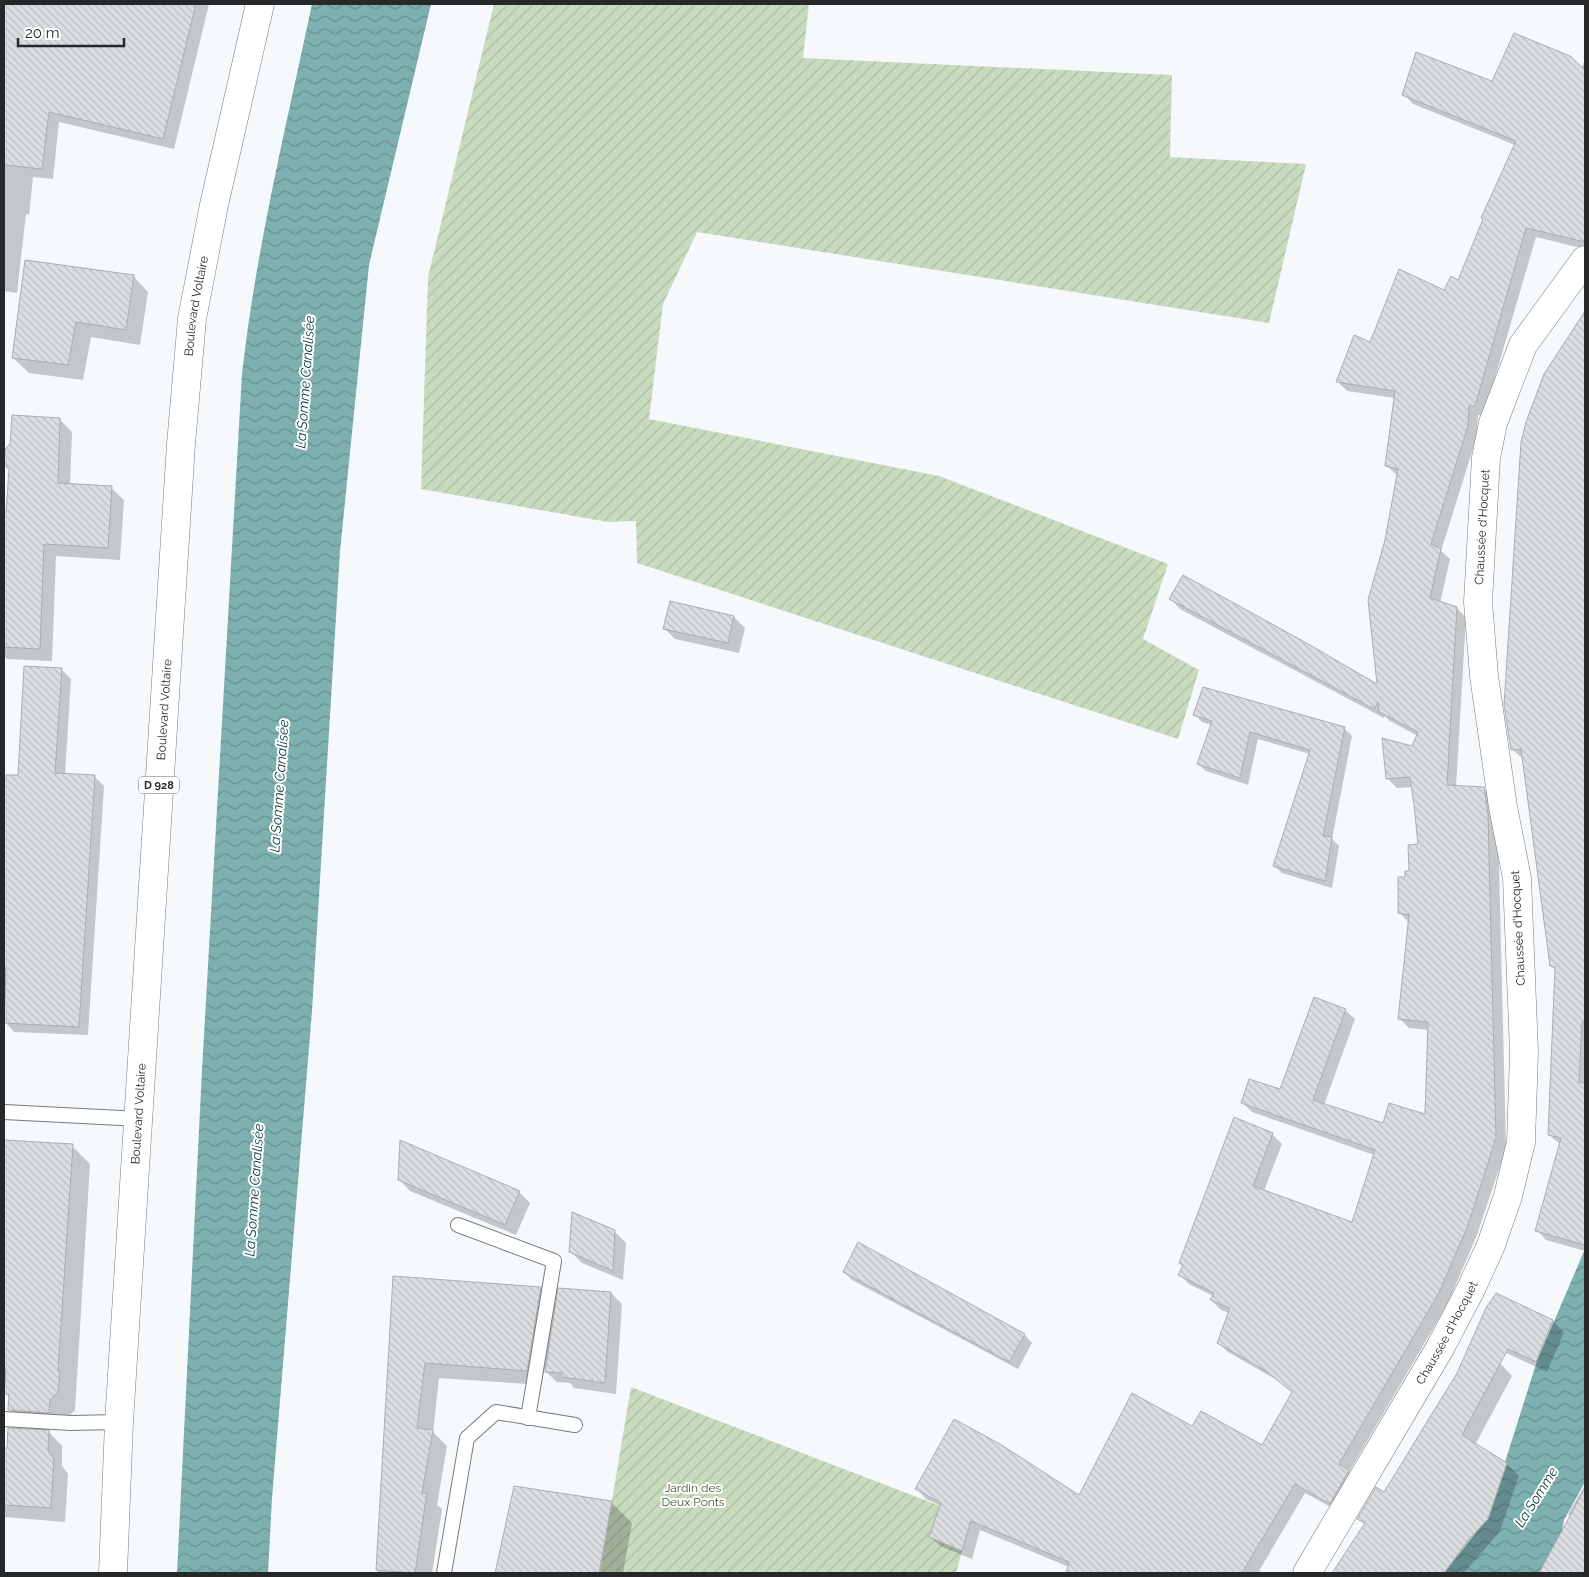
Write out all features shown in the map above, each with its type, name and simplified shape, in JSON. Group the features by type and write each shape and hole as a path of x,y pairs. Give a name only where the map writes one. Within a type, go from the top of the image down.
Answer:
{"main road":[{"name":"Boulevard Voltaire","path":"113,1573 119,1422 140,1119 181,444 192,319 214,205 260,4"},
{"name":"Chaussée d'Hocquet","path":"1307,1573 1440,1348 1471,1289 1491,1245 1508,1196 1521,1142 1524,1052 1516,878 1503,807 1484,676 1478,602 1486,458 1493,423 1523,345 1585,260"}],"lane":[{"path":"4,1112 140,1119"},
{"path":"458,1225 554,1261 528,1418"},
{"path":"444,1573 467,1438 496,1412 575,1426"},
{"path":"4,1419 71,1423 119,1422"}],"green space":[{"path":"494,4 809,4 803,58 1172,75 1170,157 1306,164 1269,323 697,232 663,304 649,419 939,476 1168,564 1143,639 1199,670 1178,739 637,563 636,521 608,522 421,489 428,277"},
{"name":"Jardin des Deux Ponts","path":"631,1387 961,1514 962,1551 956,1573 600,1572"}],"water":[{"name":"La Somme Canalisée","path":"312,4 431,4 369,265 340,551 312,1011 272,1498 268,1573 177,1573 202,1070 242,374 263,234"},
{"name":"La Somme","path":"1585,1249 1585,1482 1564,1520 1561,1536 1539,1573 1444,1573 1487,1519 1537,1361"}],"building":[{"path":"4,4 196,4 163,139 49,112 42,169 4,165"},
{"path":"1514,33 1570,56 1585,70 1585,242 1526,228 1475,406 1469,406 1468,426 1431,544 1441,549 1430,598 1457,607 1447,785 1484,787 1488,814 1496,1138 1468,1225 1439,1293 1339,1464 1349,1470 1330,1504 1295,1484 1242,1573 1066,1573 1069,1562 971,1521 962,1551 929,1537 941,1503 915,1489 954,1419 1000,1444 1079,1495 1132,1393 1192,1426 1201,1411 1262,1445 1292,1392 1266,1371 1217,1343 1230,1308 1210,1300 1214,1293 1178,1275 1183,1265 1179,1263 1234,1117 1273,1133 1253,1186 1352,1222 1375,1150 1241,1103 1249,1079 1280,1089 1314,997 1346,1009 1313,1100 1383,1123 1389,1103 1425,1114 1428,1022 1398,1019 1409,915 1398,913 1398,877 1405,877 1405,871 1409,871 1408,845 1418,844 1414,805 1410,777 1386,779 1382,738 1412,746 1418,732 1379,712 1378,702 1374,709 1169,599 1183,575 1377,684 1368,600 1385,540 1398,469 1385,466 1395,391 1336,382 1354,335 1370,342 1399,269 1444,290 1451,276 1458,280 1483,219 1481,218 1516,141 1402,95 1416,52 1492,81"},
{"path":"25,260 134,275 126,330 76,322 68,365 12,358"},
{"path":"1585,311 1585,1021 1582,1022 1579,1082 1585,1083 1585,1245 1535,1231 1561,1138 1548,1135 1555,967 1550,966 1521,749 1511,750 1504,705 1521,442 1526,422 1544,374"},
{"path":"12,415 60,418 58,483 112,486 108,548 44,544 40,649 4,647 4,512 6,512 9,470 4,464 5,449 10,444"},
{"path":"670,601 734,616 728,643 663,629"},
{"path":"24,666 62,668 55,773 95,775 79,1027 4,1023 6,968 4,968 4,780 6,780 6,775 18,775"},
{"path":"1203,687 1345,727 1323,836 1332,837 1325,881 1273,866 1310,750 1250,732 1240,778 1197,764 1212,721 1193,715"},
{"path":"4,1140 73,1144 58,1371 60,1372 58,1392 50,1400 49,1413 8,1410 9,1394 4,1394 6,1368 4,1368"},
{"path":"400,1140 520,1191 505,1225 398,1180"},
{"path":"572,1212 615,1230 613,1271 569,1252"},
{"path":"858,1242 1025,1334 1009,1362 843,1272"},
{"path":"393,1276 541,1287 527,1371 425,1363 417,1428 433,1430 422,1493 427,1493 415,1573 376,1570"},
{"path":"558,1288 611,1292 605,1383 562,1377 562,1373 545,1372"},
{"path":"1496,1293 1553,1320 1536,1362 1508,1349 1462,1435 1507,1463 1488,1519 1469,1539 1444,1573 1332,1573 1365,1523 1357,1519 1376,1487 1384,1492 1457,1373 1486,1308"},
{"path":"8,1428 49,1430 48,1451 54,1459 51,1508 4,1505 4,1448 7,1448"},
{"path":"514,1486 612,1501 599,1573 495,1573"},
{"path":"1585,1488 1585,1573 1539,1573"}]}
